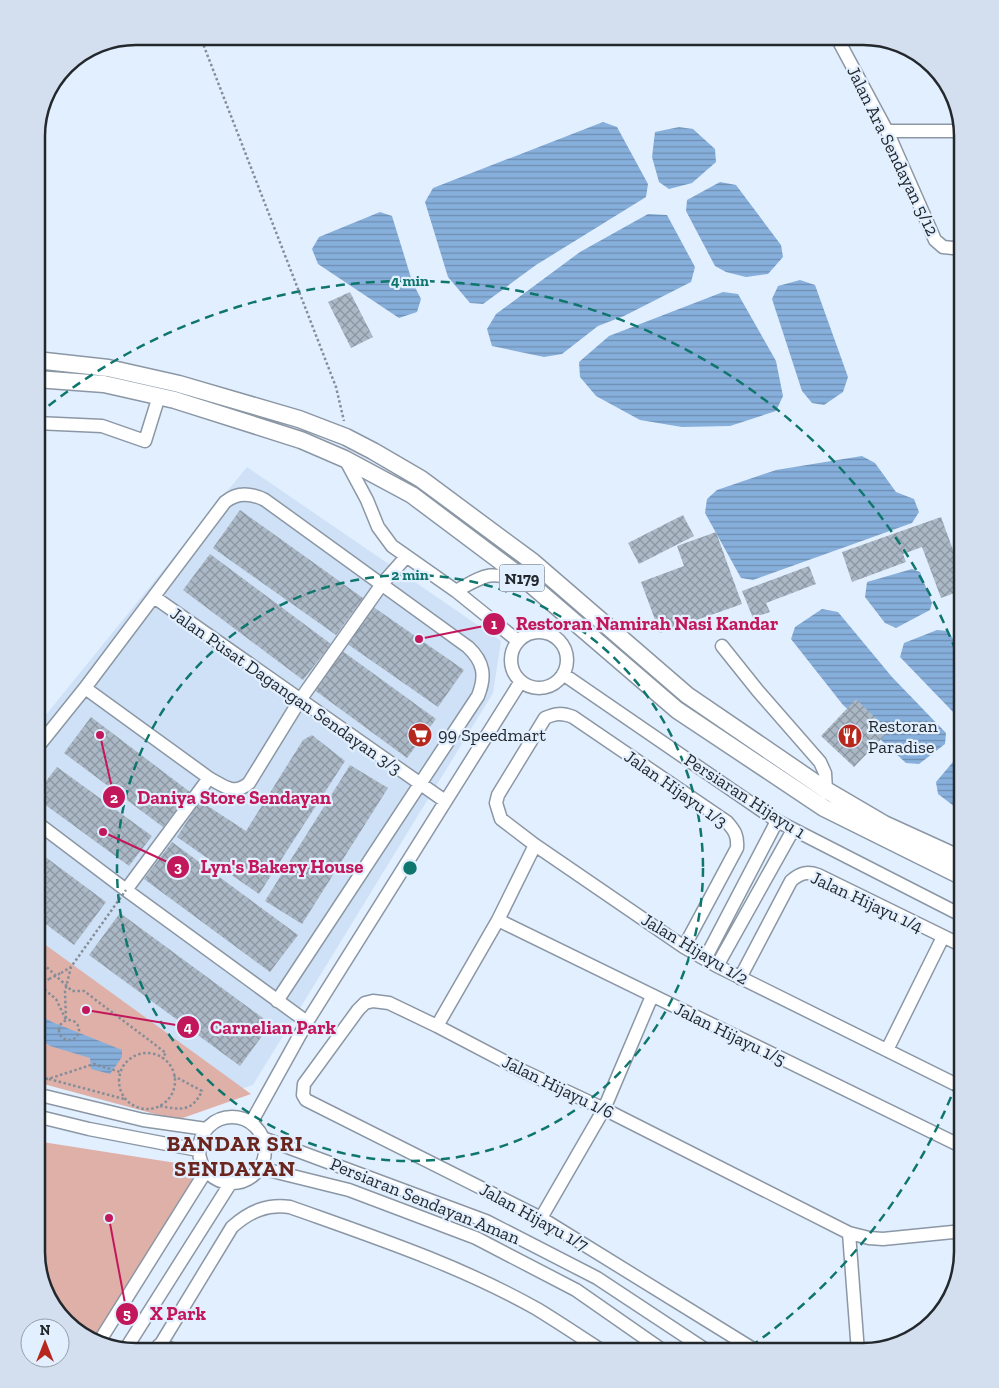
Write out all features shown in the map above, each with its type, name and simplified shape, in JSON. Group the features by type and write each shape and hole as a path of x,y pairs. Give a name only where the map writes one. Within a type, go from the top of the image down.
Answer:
{"main road":[{"name":"N179","path":"45,361 108,368 179,384 299,419 346,437 405,470 437,491 533,562 687,695 826,790 884,824 954,856"},
{"name":"N179","path":"45,380 104,384 175,400 301,440 345,459 412,495 528,582 677,710 824,808 954,873"}],"street":[{"name":"Jalan Ara Sendayan 5/12","path":"841,45 887,131 935,240 943,247 954,248"},
{"path":"887,131 954,131"},
{"path":"45,423 102,426 145,441 159,396"},
{"path":"345,459 368,500 378,527 392,546 456,591 518,641"},
{"path":"45,737 154,598 225,502 232,496 239,494 257,496 265,500 468,647 476,655 483,674 482,686 478,696 277,1001"},
{"path":"85,688 209,778 228,789 236,790 243,788 249,783 300,700 382,584 406,557"},
{"path":"456,591 487,575 494,574 528,582"},
{"name":"Jalan Pusat Dagangan Sendayan 3/3","path":"154,598 444,802"},
{"path":"534,632 551,634 559,640 567,655 567,665 557,681 539,688 521,681 515,674 511,657 513,648 518,641 525,635 534,632"},
{"path":"722,646 758,691 820,762 825,773 826,790"},
{"name":"Persiaran Hijayu 1","path":"563,674 777,821 954,911"},
{"path":"251,1123 307,1022 521,681"},
{"name":"Jalan Hijayu 1/3","path":"519,758 545,718 562,713 573,717 654,772 727,822 734,830 738,839 737,848 684,947"},
{"name":"Jalan Hijayu 1/2","path":"519,758 498,795 497,811 501,819 535,845 684,947 717,966 954,1084"},
{"path":"126,890 209,778"},
{"path":"705,959 777,821"},
{"path":"45,829 307,1022"},
{"path":"717,966 793,830"},
{"path":"437,1026 498,920 535,845"},
{"name":"Jalan Hijayu 1/4","path":"740,978 791,881 803,873 811,872 818,875 954,942"},
{"name":"Jalan Hijayu 1/5","path":"498,920 954,1143"},
{"path":"887,1050 943,937"},
{"path":"541,1218 604,1109 652,996"},
{"name":"Jalan Hijayu 1/6","path":"303,1095 304,1084 358,1010 365,1003 373,1001 389,1003 849,1233 883,1239 954,1232"},
{"name":"Jalan Hijayu 1/7","path":"303,1095 306,1100 541,1218 743,1343"},
{"path":"45,1096 143,1120 206,1129"},
{"path":"45,1118 89,1129 198,1150"},
{"path":"222,1118 242,1118 251,1123 263,1138 265,1148 260,1168 252,1177 242,1182 230,1184 221,1182 206,1171 202,1165 198,1150 200,1139 206,1129 213,1122 222,1118"},
{"name":"Persiaran Sendayan Aman","path":"263,1138 486,1221 598,1278 696,1343"},
{"name":"Persiaran Sendayan Aman","path":"260,1168 349,1190 476,1238 576,1290 652,1343"},
{"path":"103,1336 206,1171"},
{"path":"130,1343 230,1184"},
{"path":"161,1343 232,1228 251,1212 265,1207 276,1206 290,1207 404,1248 536,1309 590,1343"},
{"path":"849,1233 857,1343"}],"path":[{"path":"203,45 336,387 343,410 346,437"},
{"path":"66,1020 65,991 71,967 126,890"},
{"path":"45,965 49,971 72,991 84,991 166,1053 162,1058"},
{"path":"45,981 71,967"},
{"path":"45,990 56,999 66,1020"},
{"path":"66,1020 76,1022 79,1027 78,1034 70,1040 64,1038 59,1033 60,1024 66,1020"},
{"path":"150,1053 162,1058 171,1068 174,1076 172,1093 160,1106 151,1109 132,1105 120,1091 118,1081 124,1064 132,1057 141,1054 150,1053"},
{"path":"48,1079 94,1064 120,1072"},
{"path":"160,1106 180,1110 197,1102 202,1091 174,1076"},
{"path":"45,1078 125,1099"}],"shaded area":[{"path":"247,467 501,641 493,693 253,1085 184,1108 45,1075 45,716"},
{"path":"45,945 251,1094 177,1120 45,1084"},
{"path":"45,1142 189,1165 194,1176 202,1184 108,1338 85,1328 57,1298 48,1276 45,1252"}],"water":[{"path":"603,122 617,127 648,184 646,197 536,265 483,304 470,303 448,277 425,202 433,188"},
{"path":"679,127 693,129 715,149 716,162 692,183 669,189 659,182 652,157 655,132"},
{"path":"720,182 736,185 781,245 783,257 768,274 746,277 726,272 715,266 686,211 687,200"},
{"path":"380,212 392,216 412,281 421,299 417,312 399,318 318,264 312,249 319,237"},
{"path":"648,214 667,215 695,267 691,282 624,316 598,326 562,354 544,357 492,346 487,329 496,314 580,252"},
{"path":"800,280 815,285 848,377 843,392 824,405 812,403 802,391 772,299 778,286"},
{"path":"723,292 738,294 776,361 783,396 776,411 730,426 682,427 640,420 596,396 580,377 579,362 609,336"},
{"path":"862,456 875,463 896,492 914,499 919,512 912,523 753,580 741,578 705,513 707,499 717,490 776,470"},
{"path":"912,569 920,572 932,603 930,610 896,628 885,623 865,597 867,582"},
{"path":"822,609 838,612 892,677 946,733 945,744 919,764 906,763 843,705 791,639 795,627"},
{"path":"937,630 948,631 954,640 954,713 900,657 904,643"},
{"path":"954,761 954,806 938,794 936,782"},
{"path":"45,1018 122,1050 122,1057 110,1074 91,1069 90,1058 50,1046 45,1042"}],"building":[{"path":"350,292 373,337 351,348 328,302"},
{"path":"240,510 363,598 336,635 213,548"},
{"path":"683,515 694,536 639,564 628,543"},
{"path":"941,517 954,552 954,593 941,598 922,547 903,554 906,562 852,582 842,552"},
{"path":"716,532 742,604 660,633 641,582 684,566 677,546"},
{"path":"210,554 331,644 303,680 183,590"},
{"path":"809,566 816,584 766,603 770,612 753,618 742,591"},
{"path":"372,606 464,670 438,707 346,643"},
{"path":"341,650 436,719 407,758 313,689"},
{"path":"856,699 889,731 854,767 821,736"},
{"path":"91,717 190,792 163,827 64,753"},
{"path":"312,735 345,761 259,894 177,837 200,801 246,831 303,740"},
{"path":"350,765 388,788 302,924 265,901"},
{"path":"57,767 152,836 129,866 45,805 45,782"},
{"path":"172,842 298,935 270,972 144,879"},
{"path":"45,857 106,902 74,945 45,924"},
{"path":"120,913 271,1024 240,1066 89,955"}],"place":[{"name":"Restoran Namirah Nasi Kandar","path":"419,639"},
{"name":"Daniya Store Sendayan","path":"100,735"},
{"name":"99 Speedmart","path":"420,735"},
{"name":"Restoran Paradise","path":"850,736"},
{"name":"Lyn's Bakery House","path":"103,832"},
{"name":"Carnelian Park","path":"86,1010"},
{"name":"X Park","path":"109,1218"}],"district":[{"name":"BANDAR SRI SENDAYAN","path":"235,1156"}]}
